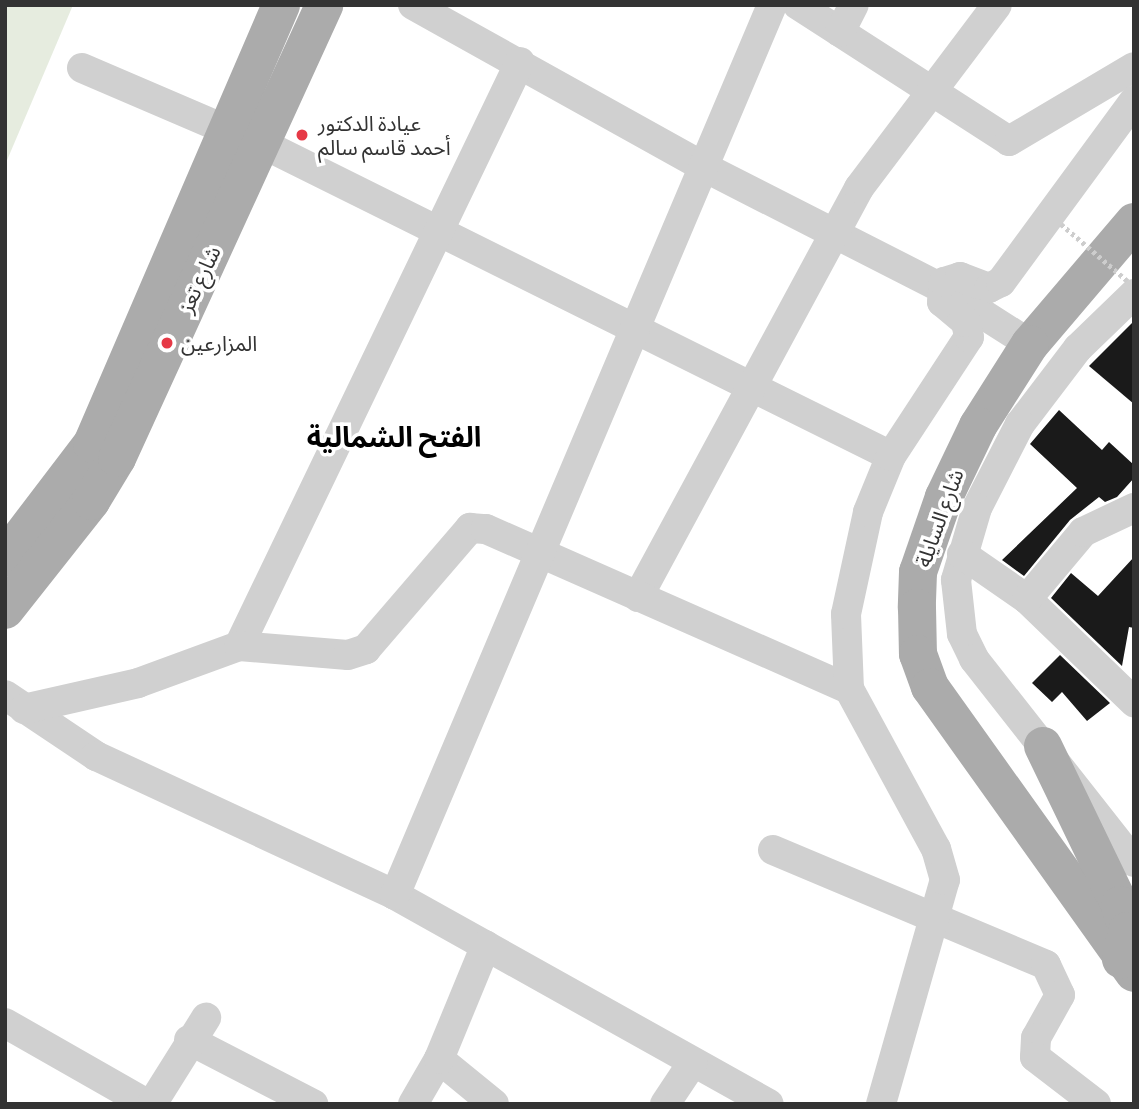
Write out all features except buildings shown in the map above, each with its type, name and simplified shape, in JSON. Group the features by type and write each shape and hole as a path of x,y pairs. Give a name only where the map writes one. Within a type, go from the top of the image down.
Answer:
{"main road":[{"name":"شارع تعز","path":"244,136 281,5"},
{"name":"شارع تعز","path":"5,610 91,501 105,451 244,136 324,5"},
{"name":"شارع السايلة","path":"1128,966 949,718 918,654 918,572 944,497 978,426 1030,344 1134,222"},
{"name":"شارع تعز","path":"5,558 105,451"},
{"path":"1044,746 1120,905 1127,931 1128,966"}],"street":[{"path":"413,5 520,62 706,168 942,288 1030,344"},
{"path":"395,895 537,552 634,325 706,168 772,5"},
{"path":"798,5 1009,141 1134,66"},
{"path":"840,32 854,5"},
{"path":"638,597 859,188 997,5"},
{"path":"239,646 520,62"},
{"path":"82,68 244,136 439,229 753,384 891,456"},
{"path":"881,1104 944,896 942,864 849,689 844,663 853,575 868,512 891,456 969,337 965,322 942,302 942,288 954,276 989,288 1001,282 1134,101"},
{"path":"1132,288 1078,348 1020,424 996,465 962,554 956,580 962,634 974,659 1134,862"},
{"path":"1027,599 1083,532 1134,508"},
{"path":"15,702 138,683 239,646 348,655 366,649 470,528 486,529 849,689"},
{"path":"962,554 1027,599 1134,702"},
{"path":"15,702 96,756 395,895 769,1104"},
{"path":"773,850 1037,960 1054,974 1060,995 1037,1038 1035,1057 1096,1104"},
{"path":"413,1104 439,1059 486,945"},
{"path":"5,1023 109,1095 150,1104 198,1029 313,1104"},
{"path":"439,1059 494,1104"},
{"path":"665,1104 693,1062"}],"path":[{"path":"1061,224 1132,288"}],"shaded area":[{"path":"5,5 73,5 5,165"}],"place":[{"name":"عيادة الدكتور أحمد قاسم سالم","path":"302,135"},
{"name":"المزارعين","path":"167,343"}],"district":[{"name":"الفتح الشمالية","path":"394,436"}]}
